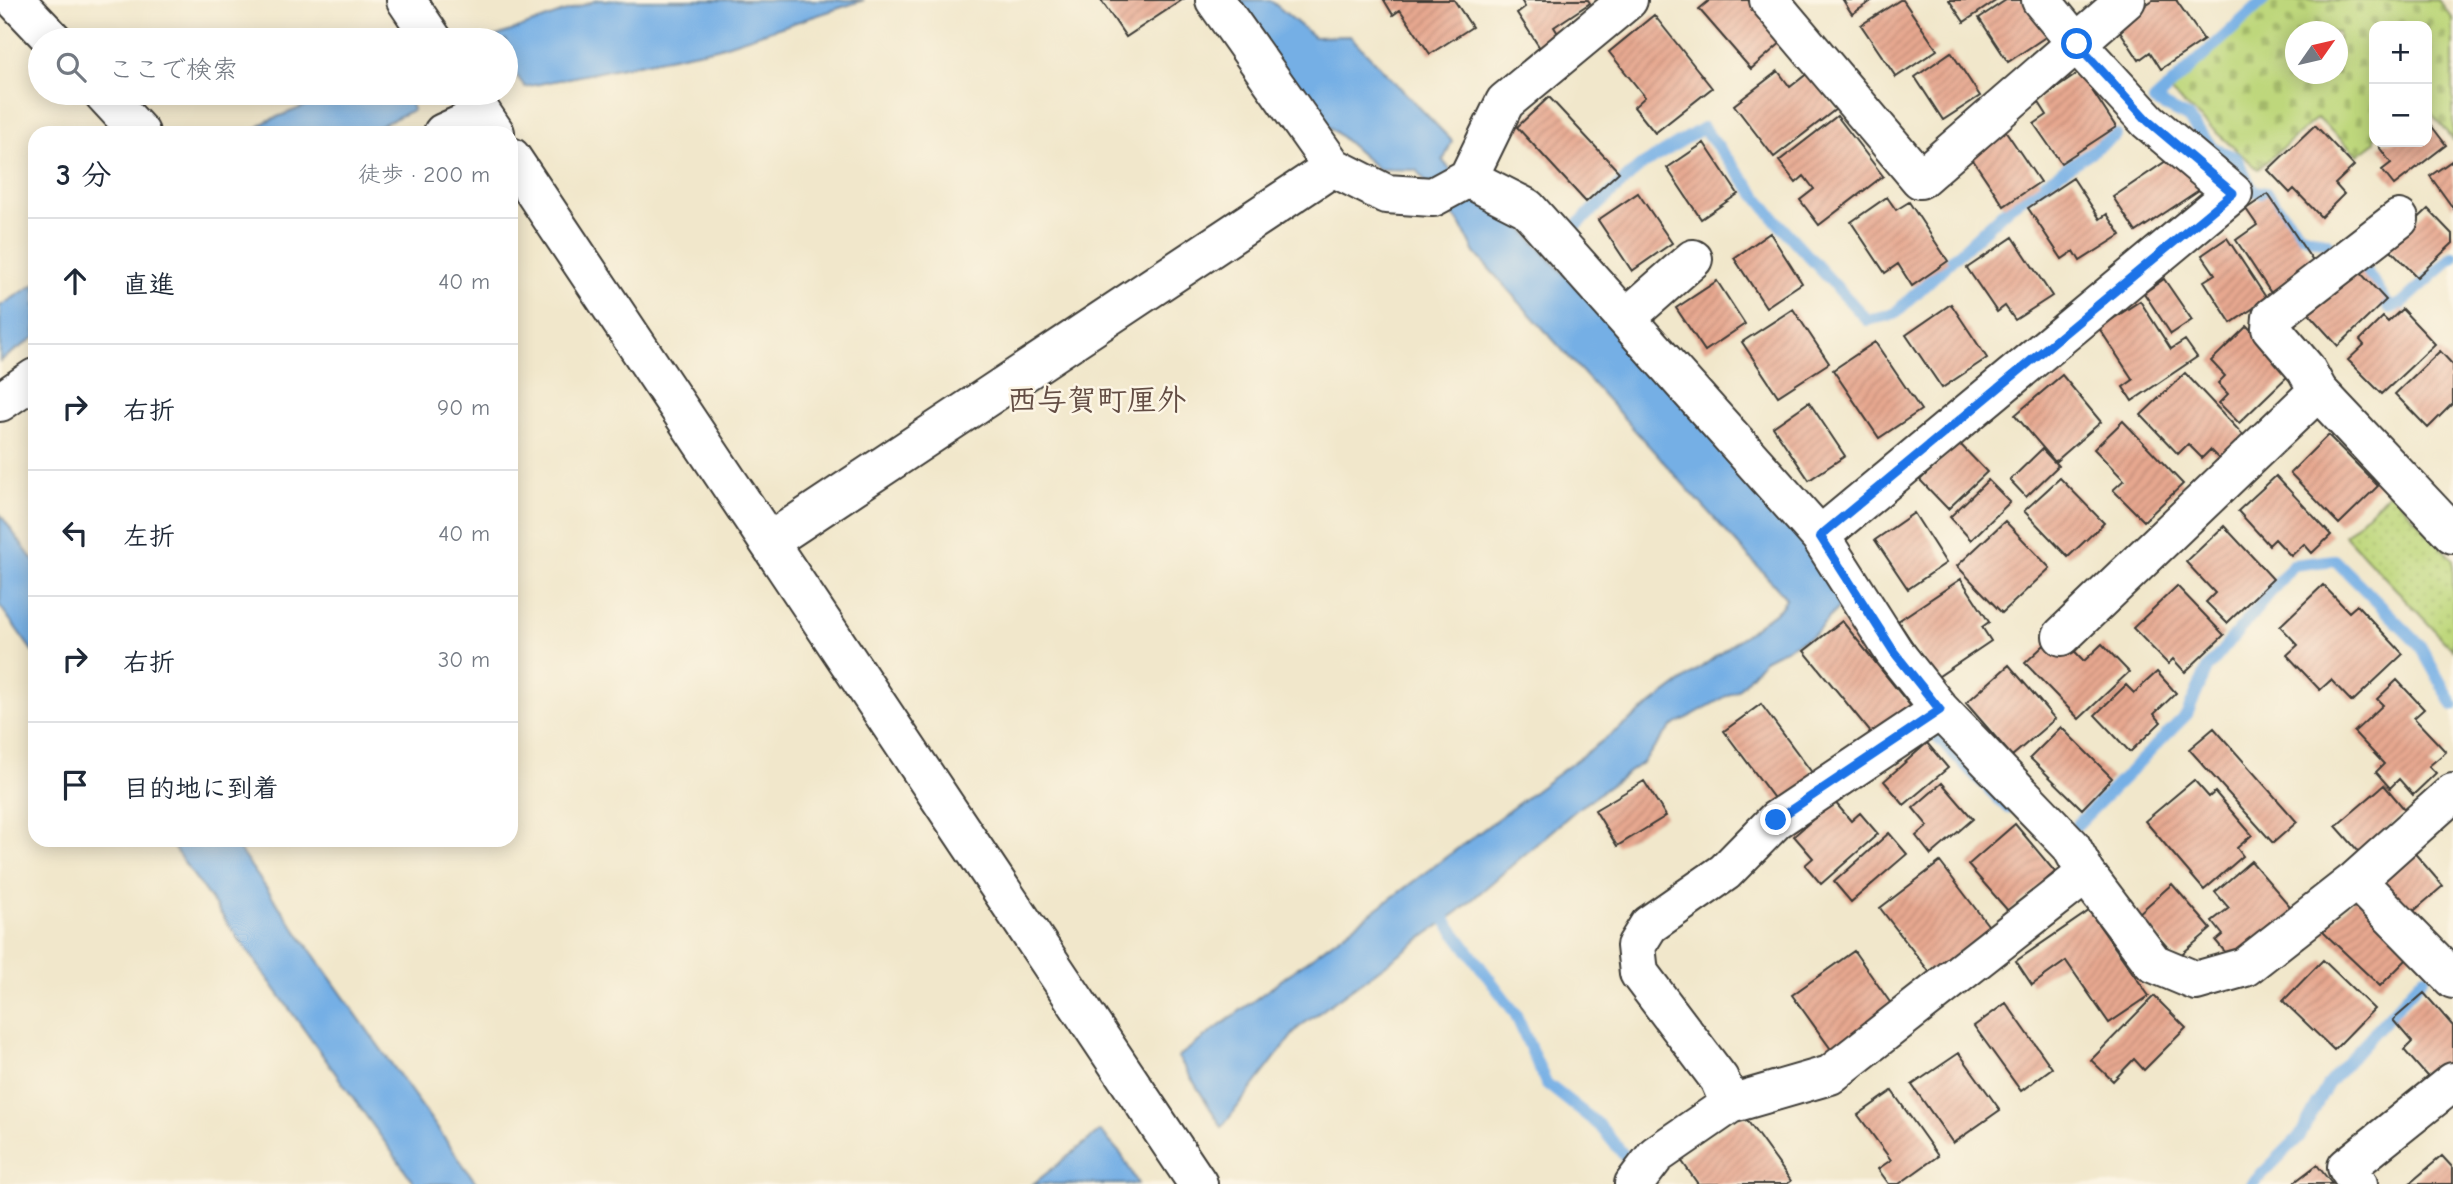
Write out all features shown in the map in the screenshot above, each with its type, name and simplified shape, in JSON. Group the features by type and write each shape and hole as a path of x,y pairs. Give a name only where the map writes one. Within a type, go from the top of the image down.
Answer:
{"street":[{"path":"16,0 42,28"},
{"path":"406,0 425,28"},
{"path":"1215,0 1333,167 1386,194 1433,197 1468,178 1505,102 1628,0"},
{"path":"1769,0 1920,179 2126,0"},
{"path":"1820,536 2233,193 2148,121 2077,44 2041,0"},
{"path":"114,105 134,126"},
{"path":"457,126 482,114"},
{"path":"518,167 1198,1184"},
{"path":"769,542 1333,167"},
{"path":"1468,178 1527,208 1820,536 1894,652 1940,710 2071,846 2086,874 2153,964 2196,981 2245,967 2356,880 2453,793"},
{"path":"2399,219 2272,317 2271,328 2305,369 2318,391 2453,534"},
{"path":"1626,318 1693,259"},
{"path":"0,402 28,383"},
{"path":"2062,636 2318,391"},
{"path":"1730,1104 1719,1079 1639,973 1636,946 1649,925 1725,872 1776,820 1940,710"},
{"path":"1634,1184 1656,1154 1730,1104 1830,1075 2086,874"},
{"path":"2356,880 2453,979"},
{"path":"2358,1184 2347,1167 2453,1082"}],"green space":[{"path":"2269,0 2438,0 2453,19 2453,140 2432,114 2432,21 2369,21 2369,147 2358,155 2317,118 2258,169 2169,91"},
{"path":"2390,492 2453,560 2453,650 2345,535"}],"water":[{"path":"597,0 864,0 717,48 525,87 518,77 518,28"},
{"path":"1234,0 1270,0 1314,37 1350,36 1452,141 1443,161 1480,205 1516,222 1787,517 1844,601 1815,634 1764,660 1739,689 1671,727 1643,762 1576,810 1459,911 1298,1028 1222,1127 1178,1057 1782,607 1786,598 1475,253 1461,225 1416,170 1378,169 1308,108"},
{"path":"308,105 412,105 413,110 380,126 260,126"},
{"path":"28,288 28,342 0,361 0,306"},
{"path":"0,514 28,553 28,645 0,606"},
{"path":"173,847 237,847 477,1184 415,1184"},
{"path":"1100,1131 1121,1154 1138,1184 1033,1184"}],"building":[{"path":"1101,0 1182,0 1126,37"},
{"path":"1384,0 1454,0 1472,27 1430,54 1400,10 1393,15"},
{"path":"1521,0 1588,0 1590,3 1554,27 1559,35 1540,48 1517,13 1525,7"},
{"path":"1710,0 1748,0 1783,41 1751,69 1699,9"},
{"path":"1843,0 1873,0 1852,14"},
{"path":"1903,0 1937,50 1896,77 1861,25"},
{"path":"1949,0 1997,0 1964,22"},
{"path":"2006,0 2023,0 2047,36 2008,62 1979,18"},
{"path":"2153,0 2176,0 2204,40 2161,69 2150,52 2139,60 2116,25"},
{"path":"1654,15 1712,88 1655,133 1634,107 1645,97 1609,52"},
{"path":"1951,52 1980,96 1943,120 1915,77"},
{"path":"1778,71 1790,87 1808,73 1836,109 1774,157 1734,105"},
{"path":"2080,72 2116,127 2061,163 2034,124 2047,115 2038,101"},
{"path":"1549,97 1619,172 1586,202 1517,127"},
{"path":"1837,116 1883,176 1819,225 1800,200 1814,189 1804,176 1796,183 1779,161"},
{"path":"2315,125 2354,166 2335,184 2344,194 2321,217 2294,189 2290,193 2268,170"},
{"path":"2432,127 2446,145 2394,185 2382,170 2391,163 2379,147 2432,147"},
{"path":"2005,130 2040,182 2004,206 1969,154"},
{"path":"1704,143 1738,194 1701,219 1667,168"},
{"path":"2175,155 2199,190 2136,232 2113,197"},
{"path":"2453,160 2453,208 2430,176"},
{"path":"2073,178 2100,219 2107,214 2121,235 2080,261 2074,251 2062,259 2028,208"},
{"path":"1638,193 1672,243 1632,271 1598,220"},
{"path":"2268,194 2314,263 2271,293 2236,240 2257,225 2246,209"},
{"path":"1887,197 1896,210 1909,202 1948,261 1912,286 1898,264 1885,273 1851,222"},
{"path":"2428,209 2453,235 2453,243 2417,277 2388,247"},
{"path":"1770,233 1802,283 1766,307 1734,258"},
{"path":"2013,237 2052,296 2015,320 2005,306 1997,312 1967,268"},
{"path":"2227,238 2267,299 2231,323 2204,281 2215,274 2202,255"},
{"path":"2356,268 2386,300 2338,346 2308,313"},
{"path":"2164,279 2192,320 2171,334 2144,293"},
{"path":"1717,281 1745,324 1705,351 1676,308"},
{"path":"2140,301 2171,349 2185,340 2197,357 2132,401 2123,387 2133,380 2099,328"},
{"path":"1951,304 1987,358 1942,388 1906,335"},
{"path":"1793,309 1829,363 1778,396 1742,342"},
{"path":"2402,309 2435,344 2382,394 2348,360 2364,345 2360,340 2383,317 2388,322"},
{"path":"2247,326 2291,373 2239,423 2219,403 2228,394 2218,383 2225,376 2211,361"},
{"path":"1875,342 1921,410 1879,438 1833,370"},
{"path":"2440,351 2453,365 2453,403 2428,428 2395,394"},
{"path":"2185,373 2245,437 2221,461 2210,450 2202,458 2188,444 2178,454 2141,415"},
{"path":"2062,375 2101,422 2055,462 2015,415"},
{"path":"1809,402 1845,456 1809,480 1773,427"},
{"path":"2123,421 2183,484 2144,521 2113,490 2124,480 2094,449"},
{"path":"2328,435 2378,486 2339,524 2290,473"},
{"path":"1959,443 1987,472 1948,509 1920,480"},
{"path":"2042,449 2058,466 2026,497 2010,480"},
{"path":"2276,476 2331,535 2312,553 2304,544 2291,556 2275,539 2269,545 2238,511"},
{"path":"2060,478 2104,523 2068,557 2024,511"},
{"path":"1988,480 2010,502 1971,540 1950,517"},
{"path":"1914,513 1946,563 1908,589 1875,540"},
{"path":"2005,521 2050,568 2002,613 1957,566"},
{"path":"2224,526 2273,579 2227,623 2206,602 2215,593 2186,562"},
{"path":"1961,579 1989,622 1982,627 1991,641 1936,678 1898,621"},
{"path":"2323,585 2349,612 2357,605 2403,654 2352,702 2331,680 2320,690 2287,655 2298,645 2280,626"},
{"path":"2177,586 2224,635 2185,672 2173,659 2168,664 2133,628"},
{"path":"1842,621 1913,709 1876,739 1804,651"},
{"path":"2057,633 2084,661 2102,644 2129,672 2079,719 2025,663"},
{"path":"2009,665 2055,719 2012,756 1966,703"},
{"path":"2157,672 2176,693 2154,714 2161,722 2130,752 2095,715 2126,685 2134,693"},
{"path":"2397,680 2424,709 2414,718 2446,752 2429,766 2436,773 2413,795 2399,779 2390,788 2376,772 2384,764 2354,732 2383,705 2377,699"},
{"path":"1761,704 1816,778 1779,805 1724,731"},
{"path":"2061,727 2112,778 2082,809 2030,758"},
{"path":"2214,728 2297,822 2273,843 2189,749"},
{"path":"1927,743 1948,768 1904,805 1884,781"},
{"path":"2194,780 2209,797 2215,792 2252,835 2237,848 2243,856 2204,890 2145,821"},
{"path":"1644,781 1666,816 1617,846 1595,810"},
{"path":"1942,783 1973,819 1931,855 1916,836 1928,826 1913,808"},
{"path":"2384,785 2406,811 2359,852 2336,826"},
{"path":"1834,801 1851,821 1860,813 1878,834 1821,884 1805,865 1813,858 1794,836"},
{"path":"2015,824 2055,872 2009,912 1968,865"},
{"path":"1889,833 1907,854 1851,902 1834,882"},
{"path":"2411,849 2443,886 2409,915 2377,878"},
{"path":"2251,861 2295,912 2235,964 2216,941 2223,935 2212,921 2229,908 2215,892"},
{"path":"1940,862 1991,929 1931,974 1880,908"},
{"path":"2172,884 2211,929 2177,958 2138,914"},
{"path":"2356,897 2413,953 2380,986 2323,932"},
{"path":"2089,911 2149,996 2109,1023 2066,961 2032,985 2016,961"},
{"path":"1854,951 1894,1008 1833,1052 1792,995"},
{"path":"2323,960 2374,1009 2334,1050 2283,1001"},
{"path":"2424,993 2453,1026 2453,1063 2432,1082 2404,1050 2412,1042 2393,1020"},
{"path":"2154,996 2186,1028 2144,1070 2134,1059 2113,1081 2091,1060"},
{"path":"2006,1003 2052,1068 2021,1091 1974,1026"},
{"path":"1959,1053 2000,1110 1953,1143 1912,1085"},
{"path":"1892,1091 1938,1156 1899,1184 1889,1184 1878,1169 1891,1160 1858,1115"},
{"path":"1744,1116 1791,1181 1787,1184 1698,1184 1681,1160"},
{"path":"2442,1156 2453,1168 2453,1184 2409,1184"},
{"path":"2317,1165 2332,1184 2292,1184"}],"waterway":[{"path":"2264,0 2154,101 2187,117 2213,148 2236,158 2253,191 2266,193 2301,235 2328,243"},
{"path":"1578,224 1639,167 1703,128 1778,223 1867,320 1894,314 2010,206 2116,135"},
{"path":"2363,266 2390,308 2401,304 2453,257"},
{"path":"2077,825 2187,714 2207,669 2293,565 2335,560 2419,644 2453,705"},
{"path":"1938,738 2008,808"},
{"path":"1437,909 1515,1013 1546,1083 1599,1125 1629,1161"},
{"path":"2252,1184 2300,1136 2328,1084 2424,977"}],"district":[{"name":"西与賀町厘外","path":"1097,400"}],"route":[{"path":"1776,820 1940,710 1894,652 1820,536 2233,193 2148,121 2077,44"}]}
